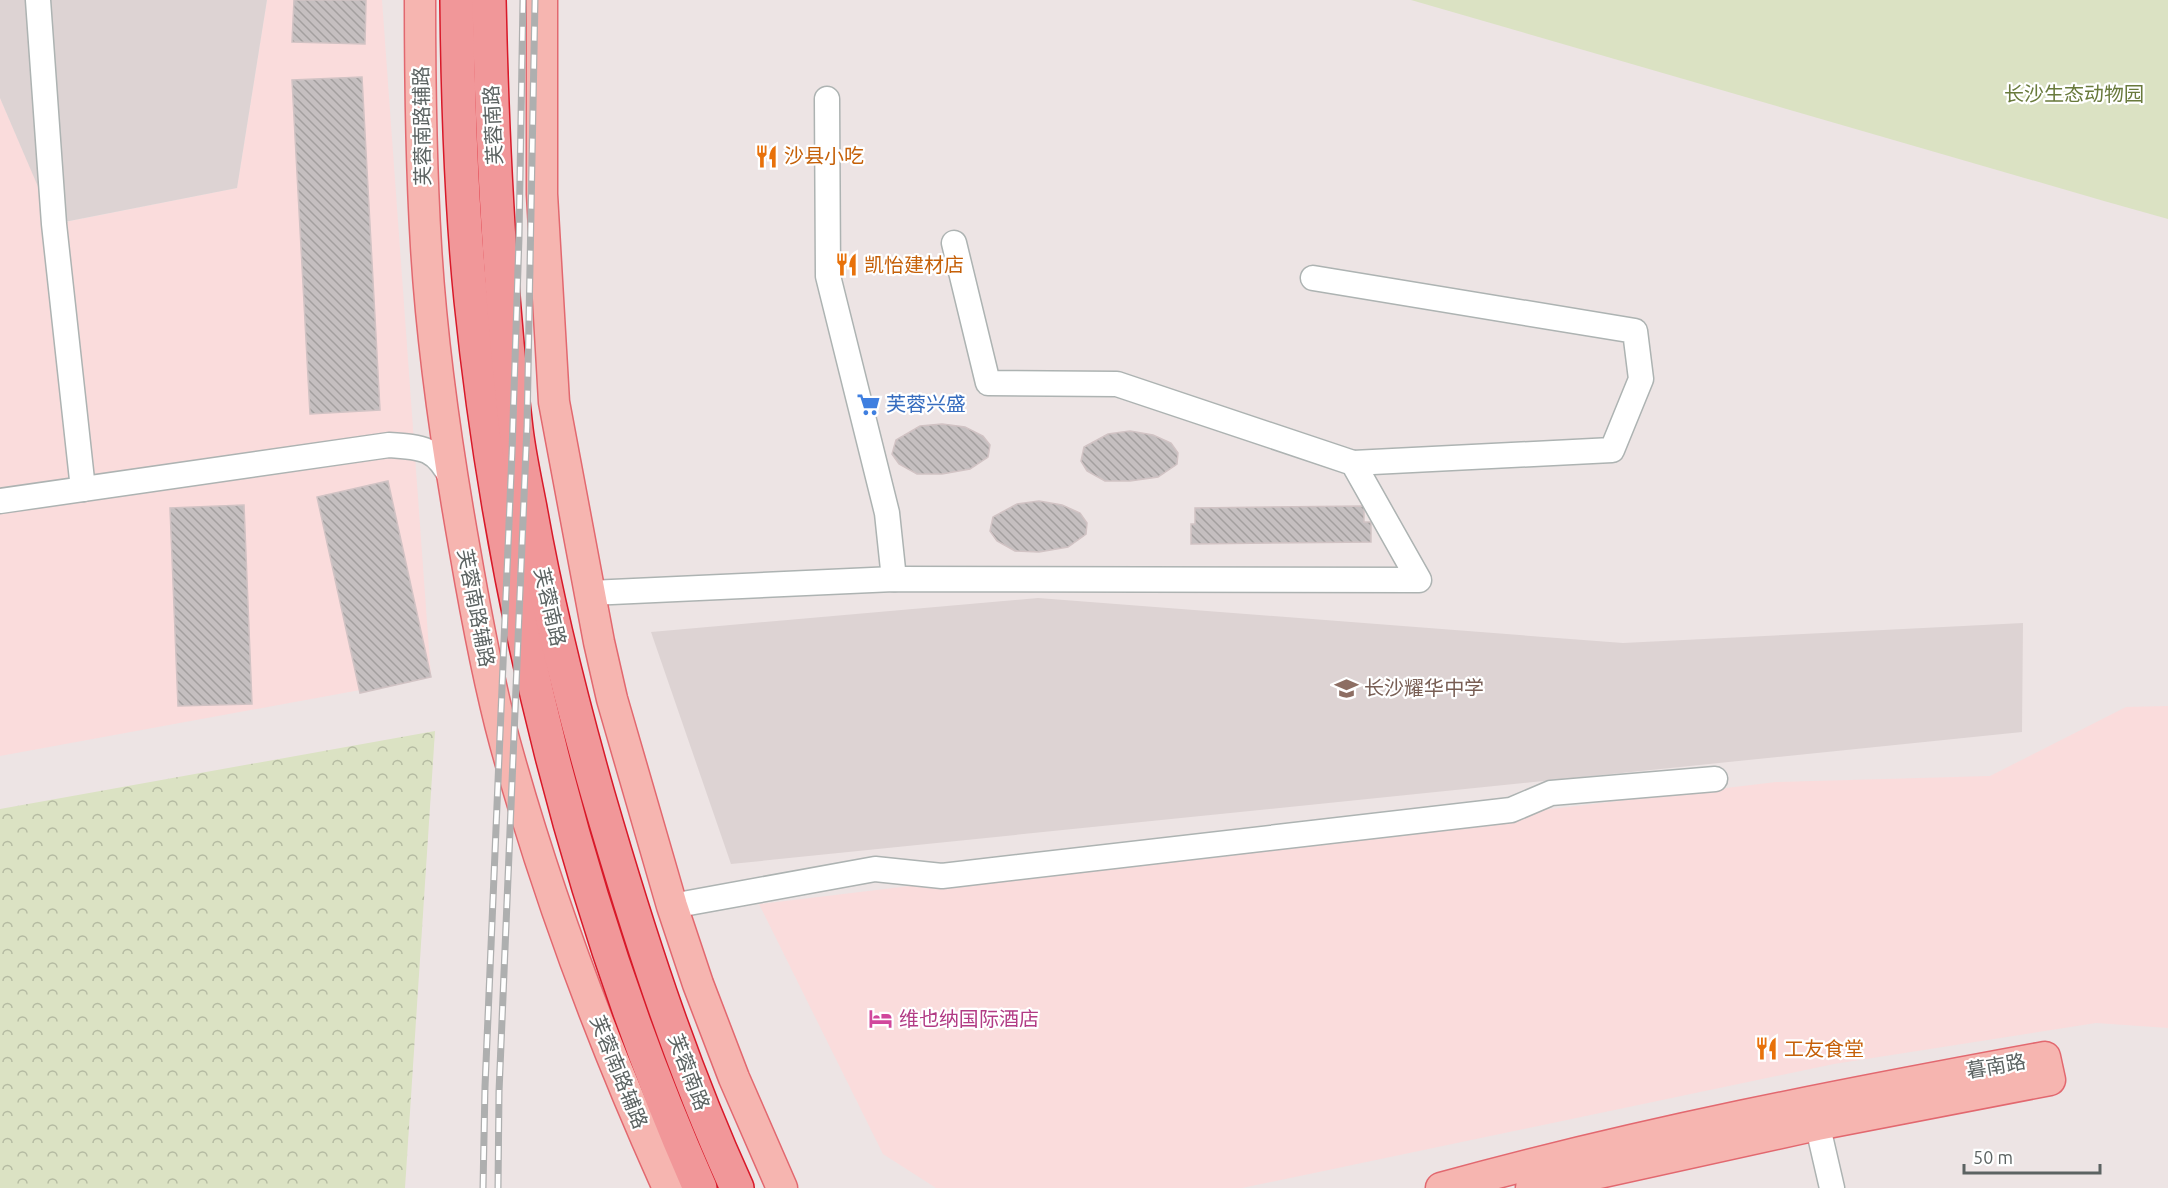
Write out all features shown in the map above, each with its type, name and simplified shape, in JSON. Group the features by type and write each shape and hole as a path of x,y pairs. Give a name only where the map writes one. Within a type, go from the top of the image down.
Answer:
{"highway":[{"name":"芙蓉南路","path":"457,0 461,147 471,297 500,519 531,667 559,781 593,900 641,1043 676,1135 700,1188"},
{"name":"芙蓉南路","path":"489,0 493,138 516,431 541,568 571,699 649,964 686,1065 737,1188"},
{"path":"500,242 503,0"}],"main road":[{"name":"芙蓉南路辅路","path":"420,0 426,249 438,380 453,481 485,656 505,742 522,800 580,974 625,1090 668,1188"},
{"path":"542,0 542,194 551,362 555,402 590,593 612,699 672,906 698,984 734,1078 782,1188"},
{"name":"暮南路","path":"1441,1188 1617,1143 1815,1113 2050,1080 2045,1057 1815,1113 1531,1188"}],"street":[{"path":"39,0 54,224 83,489"},
{"path":"827,99 828,276 887,513 894,579"},
{"path":"954,243 988,383 1117,384 1353,463 1612,450 1641,378 1635,331 1313,278"},
{"path":"0,501 389,445 408,446 430,452 439,458 453,481"},
{"path":"590,593 894,579 1419,580 1353,463"},
{"path":"672,906 875,869 942,876 1511,810 1551,793 1715,779"},
{"path":"1815,1113 1832,1188"}],"shaded area":[{"path":"0,0 267,0 237,188 54,224 0,98"},
{"path":"267,0 382,0 431,677 0,756 0,98 55,224 237,188"},
{"name":"长沙耀华中学","path":"1038,598 1623,643 2023,623 2022,732 731,864 651,632"},
{"path":"2168,706 2168,1028 2096,1023 1834,1064 1242,1188 936,1188 883,1154 759,904 1776,782 1990,776 2126,707"}],"green space":[{"name":"长沙生态动物园","path":"1411,0 2168,0 2168,219 2104,201"},
{"path":"435,731 405,1188 0,1188 0,809"}],"building":[{"path":"294,0 366,0 365,44 292,42"},
{"path":"362,77 380,410 310,414 292,80"},
{"path":"942,424 965,427 983,436 990,445 988,457 970,469 942,474 917,474 899,464 892,454 896,440 920,426"},
{"path":"1130,431 1153,435 1171,443 1178,453 1177,464 1158,477 1130,481 1105,481 1087,471 1081,461 1084,447 1108,434"},
{"path":"388,481 431,677 360,693 317,497"},
{"path":"1039,501 1062,505 1080,513 1087,523 1086,534 1068,547 1039,552 1015,551 997,541 990,531 993,517 1017,504"},
{"path":"244,505 252,704 178,706 170,508"},
{"path":"1364,506 1364,522 1371,522 1371,542 1191,544 1191,524 1195,524 1195,508"}],"railway":[{"path":"483,1188 485,1087 512,453 523,0"},
{"path":"498,1188 499,1092 527,426 535,0"}],"place":[{"name":"沙县小吃","path":"766,156"},
{"name":"凯怡建材店","path":"846,265"},
{"name":"芙蓉兴盛","path":"868,404"},
{"name":"长沙耀华中学","path":"1346,688"},
{"name":"维也纳国际酒店","path":"881,1019"},
{"name":"工友食堂","path":"1766,1049"}]}
